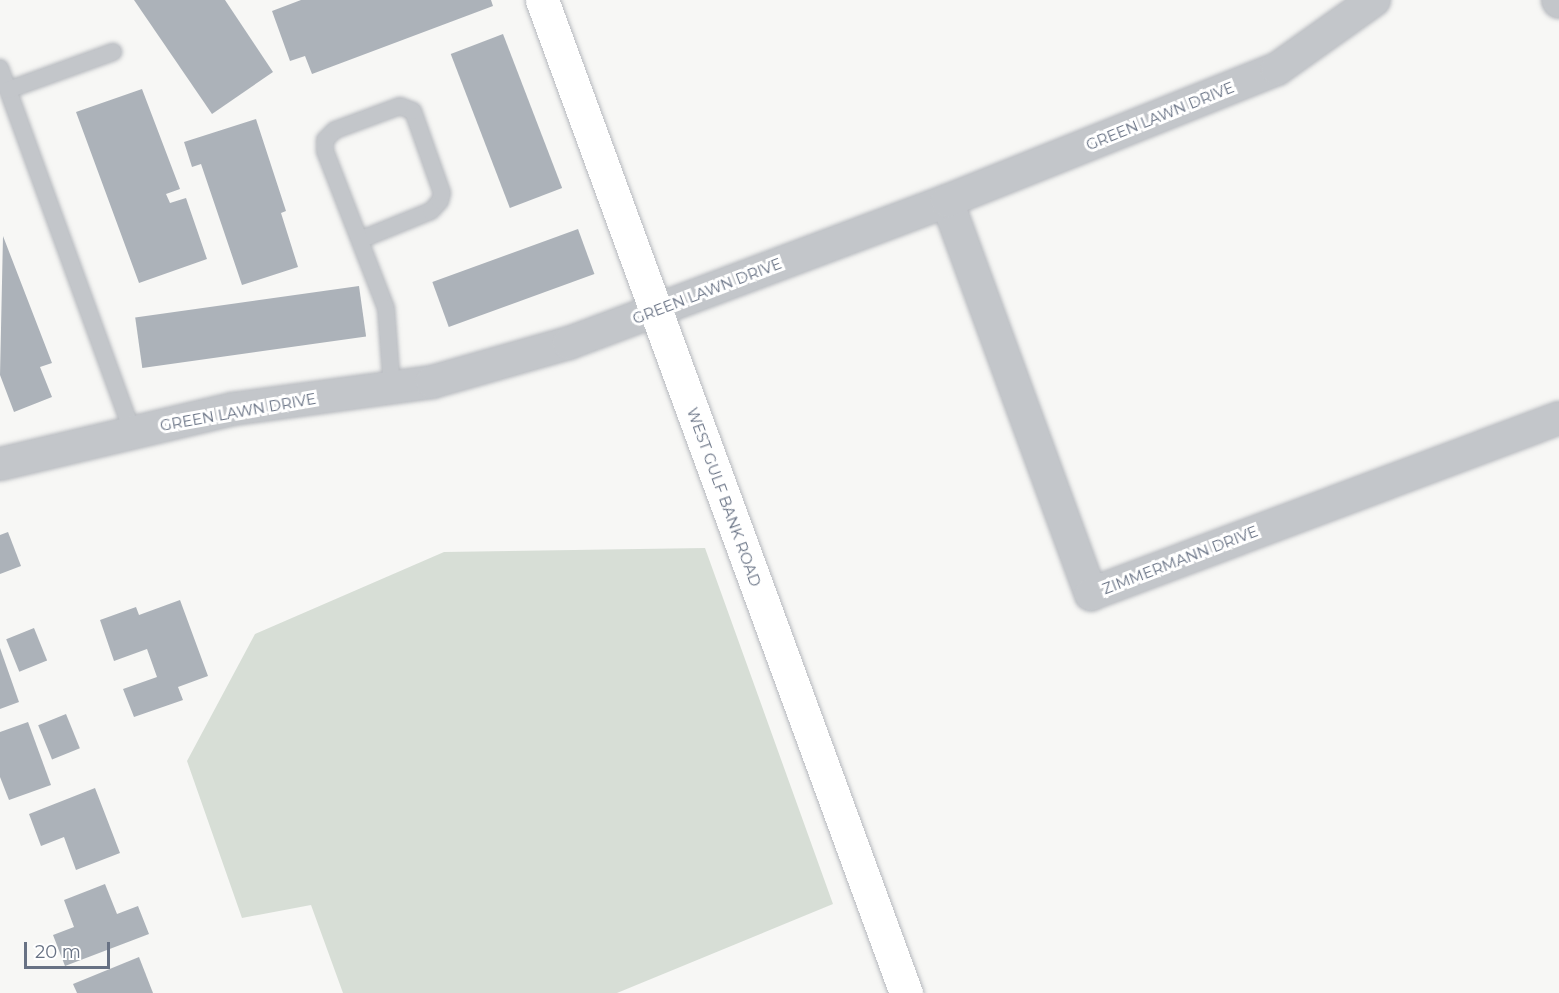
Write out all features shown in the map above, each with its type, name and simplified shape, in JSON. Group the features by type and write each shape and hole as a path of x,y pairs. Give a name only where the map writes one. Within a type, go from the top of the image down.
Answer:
{"street":[{"name":"WEST GULF BANK ROAD","path":"542,0 906,993"},
{"name":"GREEN LAWN DRIVE","path":"0,464 132,431 233,410 392,387 507,364 947,201 1277,69 1374,0"},
{"name":"ZIMMERMANN DRIVE","path":"947,201 1090,594 1559,418"}],"lane":[{"path":"8,90 113,52"},
{"path":"0,68 132,431"},
{"path":"362,239 431,211 440,201 442,193 413,111 400,106 335,130 325,140 325,151 362,239 386,308 392,387"}],"shaded area":[{"path":"705,548 833,904 617,993 343,993 311,905 242,918 187,761 255,634 444,552"}],"building":[{"path":"134,0 225,0 273,72 212,114"},
{"path":"301,0 491,0 493,6 312,74 305,56 290,61 272,11"},
{"path":"503,34 562,188 510,208 451,54"},
{"path":"142,89 180,189 166,194 170,203 186,198 207,259 139,283 76,112"},
{"path":"256,119 286,211 281,213 298,267 242,285 201,164 192,167 184,142"},
{"path":"578,229 594,274 449,327 432,282"},
{"path":"3,236 52,363 40,367 52,397 14,412 0,375"},
{"path":"359,286 366,337 142,368 135,317"},
{"path":"8,532 21,566 0,574 0,535"},
{"path":"180,600 208,676 178,687 183,700 134,717 123,689 157,677 147,649 114,661 100,620 136,607 139,615"},
{"path":"34,628 47,660 19,672 6,639"},
{"path":"0,648 19,702 0,709"},
{"path":"66,714 80,748 52,760 38,725"},
{"path":"28,722 51,785 9,800 0,777 0,732"},
{"path":"95,788 120,853 76,870 64,837 41,846 29,814"},
{"path":"105,884 117,914 138,906 149,934 65,966 53,935 74,927 64,900"},
{"path":"139,957 153,993 77,993 73,984"}]}
